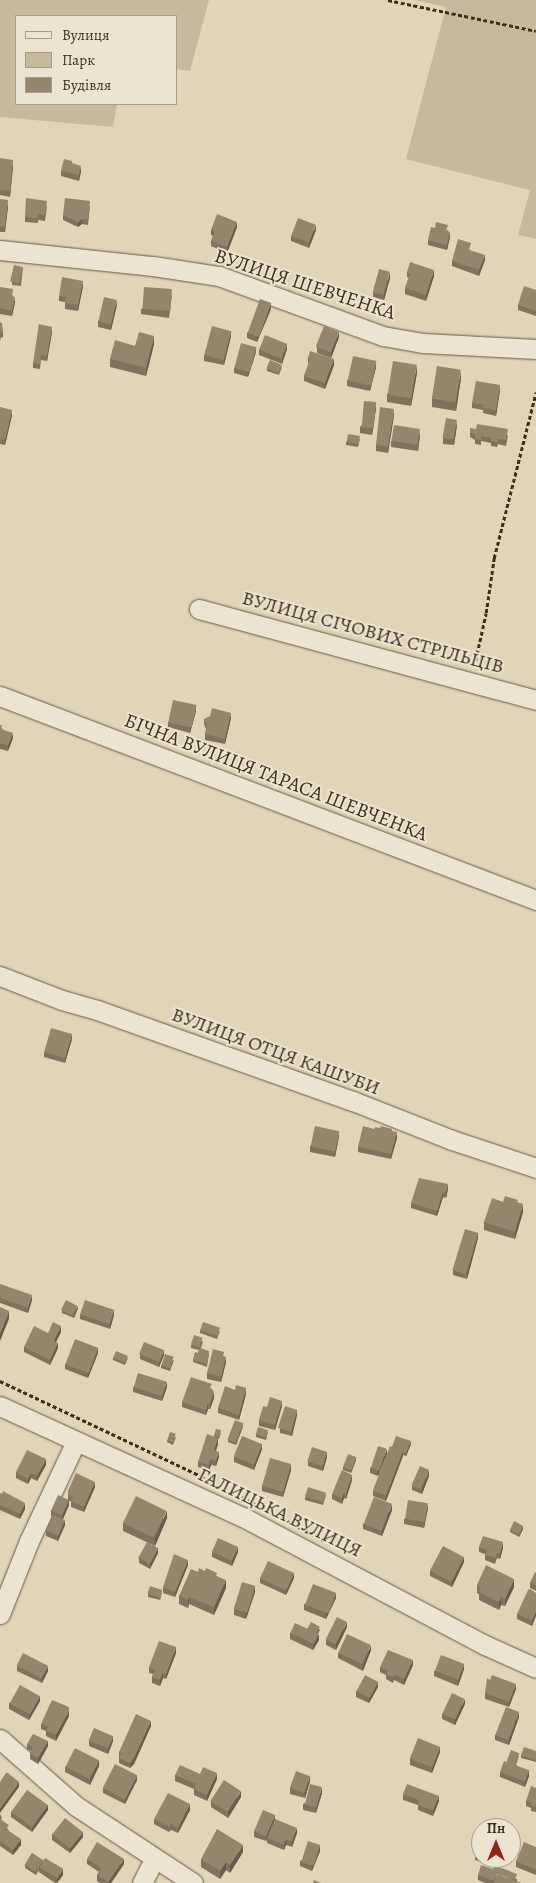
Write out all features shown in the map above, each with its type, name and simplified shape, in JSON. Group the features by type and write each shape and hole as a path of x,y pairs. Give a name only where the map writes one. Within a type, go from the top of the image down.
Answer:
{"street":[{"name":"ВУЛИЦЯ ШЕВЧЕНКА","path":"0,250 153,266 219,276 383,336 423,343 536,349"},
{"name":"ВУЛИЦЯ СІЧОВИХ СТРІЛЬЦІВ","path":"198,608 536,700"},
{"name":"БІЧНА ВУЛИЦЯ ТАРАСА ШЕВЧЕНКА","path":"0,696 536,900"},
{"name":"ВУЛИЦЯ ОТЦЯ КАШУБИ","path":"0,976 62,1000 97,1010 353,1101 452,1140 536,1168"},
{"name":"ГАЛИЦЬКА ВУЛИЦЯ","path":"0,1406 243,1517 485,1645 536,1668"},
{"path":"0,1614 29,1541 76,1441"},
{"path":"0,1739 76,1806 193,1883"},
{"path":"142,1883 154,1859"}],"path":[{"path":"388,0 536,31"},
{"path":"470,683 486,613 494,558 536,392"}],"green space":[{"path":"0,0 209,0 190,71 178,69 178,15 15,15 15,105 117,105 113,127 0,117"},
{"path":"415,0 536,0 536,239 518,235 530,190 406,159 446,7"}],"building":[{"path":"0,158 13,160 10,191 0,190"},
{"path":"64,159 81,166 79,175 61,171"},
{"path":"26,198 47,201 45,215 38,214 38,218 25,217"},
{"path":"65,198 90,201 88,219 82,219 78,222 63,215"},
{"path":"0,199 8,200 5,227 0,226"},
{"path":"217,214 237,222 227,247 211,241 215,231 211,230"},
{"path":"298,218 316,225 309,243 291,236"},
{"path":"436,222 448,225 446,231 450,232 447,245 428,240 431,227 435,228"},
{"path":"458,239 471,243 469,250 485,255 479,270 452,261"},
{"path":"410,262 434,270 426,295 405,288 410,273 407,272"},
{"path":"14,265 23,267 19,284 10,282"},
{"path":"379,269 390,272 383,295 373,292"},
{"path":"62,277 83,281 78,305 65,303 66,297 59,296"},
{"path":"524,286 536,290 536,311 518,305"},
{"path":"0,287 13,289 12,296 15,297 12,311 0,308"},
{"path":"144,287 172,289 170,311 142,309"},
{"path":"104,297 117,300 111,324 98,321"},
{"path":"260,299 271,303 259,337 248,333"},
{"path":"0,322 2,323 3,332 0,335"},
{"path":"39,324 52,327 47,356 41,355 40,364 33,363"},
{"path":"212,326 231,331 224,360 204,355"},
{"path":"324,326 339,332 331,352 316,346"},
{"path":"139,332 154,336 146,368 110,359 115,340 135,346"},
{"path":"265,335 287,344 281,359 259,350"},
{"path":"241,343 256,347 250,372 234,368"},
{"path":"310,351 334,359 325,383 304,376 310,359 308,358"},
{"path":"353,356 376,361 371,385 348,380"},
{"path":"270,360 282,365 278,373 266,368"},
{"path":"393,361 417,365 411,398 388,395"},
{"path":"437,366 461,370 456,402 432,399"},
{"path":"476,381 500,385 496,410 483,408 484,405 472,403"},
{"path":"364,401 376,402 374,428 362,427"},
{"path":"0,407 12,410 5,440 0,439"},
{"path":"380,407 394,409 388,447 376,445"},
{"path":"446,418 457,420 453,440 443,438"},
{"path":"477,424 508,429 506,440 498,439 497,442 491,441 491,438 481,436 481,440 475,439 475,435 470,432 470,428 476,429"},
{"path":"394,425 420,429 417,445 391,441"},
{"path":"348,434 360,436 359,444 347,442"},
{"path":"173,700 196,705 192,727 168,722"},
{"path":"212,708 231,713 225,739 205,734 207,725 204,719 210,716"},
{"path":"0,725 2,725 1,729 13,733 8,746 0,743"},
{"path":"51,1028 72,1034 65,1058 44,1052"},
{"path":"315,1126 339,1131 335,1152 311,1147"},
{"path":"363,1126 374,1129 381,1126 397,1132 391,1154 358,1147"},
{"path":"419,1178 448,1184 446,1192 443,1192 437,1211 411,1203"},
{"path":"505,1196 518,1200 517,1202 523,1204 515,1232 484,1222 492,1198 503,1202"},
{"path":"465,1229 478,1233 466,1274 452,1270"},
{"path":"0,1284 32,1295 28,1308 0,1298"},
{"path":"66,1300 78,1306 73,1316 61,1310"},
{"path":"85,1300 114,1310 109,1324 80,1314"},
{"path":"0,1307 9,1311 0,1333"},
{"path":"53,1322 61,1326 54,1341 58,1343 50,1360 24,1347 34,1326 48,1333"},
{"path":"203,1322 220,1328 217,1336 200,1331"},
{"path":"194,1335 203,1338 199,1347 191,1345"},
{"path":"75,1339 98,1348 89,1373 65,1364"},
{"path":"144,1342 164,1350 160,1362 139,1354"},
{"path":"200,1348 209,1351 207,1364 193,1360 195,1352 198,1353"},
{"path":"213,1349 224,1352 223,1356 226,1357 221,1377 207,1373"},
{"path":"116,1351 128,1356 125,1362 113,1358"},
{"path":"165,1354 174,1357 170,1368 161,1365"},
{"path":"138,1373 167,1382 162,1396 134,1387"},
{"path":"191,1377 212,1384 210,1387 214,1392 206,1410 182,1402"},
{"path":"236,1385 246,1388 239,1415 218,1408 225,1386 235,1390"},
{"path":"270,1397 282,1401 275,1425 259,1420 263,1406 267,1407"},
{"path":"285,1406 297,1410 290,1432 278,1428"},
{"path":"235,1420 243,1423 236,1443 227,1440"},
{"path":"258,1427 268,1430 266,1438 256,1434"},
{"path":"216,1429 221,1430 219,1437 214,1435"},
{"path":"170,1432 176,1434 173,1442 167,1441"},
{"path":"207,1434 218,1438 214,1450 219,1452 216,1461 211,1459 209,1465 198,1462"},
{"path":"242,1436 262,1444 254,1465 234,1456"},
{"path":"396,1436 411,1441 406,1453 392,1447"},
{"path":"378,1446 387,1449 379,1471 371,1468"},
{"path":"390,1446 403,1451 386,1496 373,1491"},
{"path":"312,1447 327,1452 323,1466 307,1461"},
{"path":"27,1450 46,1459 37,1476 31,1473 28,1479 16,1472"},
{"path":"348,1454 356,1457 351,1470 343,1467"},
{"path":"270,1458 291,1464 283,1492 262,1486"},
{"path":"420,1466 429,1470 421,1489 411,1485"},
{"path":"342,1470 352,1475 346,1494 344,1493 342,1498 332,1494"},
{"path":"76,1473 95,1482 84,1507 71,1501 73,1497 68,1495"},
{"path":"308,1487 326,1493 323,1502 305,1497"},
{"path":"3,1491 25,1503 20,1514 0,1505 0,1493 2,1494"},
{"path":"58,1495 69,1500 62,1515 51,1511"},
{"path":"136,1496 167,1511 153,1538 123,1523"},
{"path":"374,1497 392,1504 381,1531 364,1524"},
{"path":"408,1500 428,1503 425,1522 405,1519"},
{"path":"53,1515 65,1520 58,1536 46,1531"},
{"path":"514,1521 523,1526 519,1535 510,1530"},
{"path":"483,1536 503,1542 500,1554 497,1553 495,1558 485,1555 487,1550 479,1547"},
{"path":"218,1538 238,1547 232,1561 212,1552"},
{"path":"147,1542 158,1548 150,1564 138,1558"},
{"path":"443,1546 464,1557 451,1582 430,1571"},
{"path":"174,1554 188,1560 175,1592 163,1587"},
{"path":"268,1561 294,1573 286,1590 260,1578"},
{"path":"486,1565 514,1579 505,1599 501,1597 499,1602 479,1592 481,1587 477,1585"},
{"path":"199,1568 205,1571 206,1568 217,1573 216,1576 226,1580 214,1607 189,1597 188,1600 179,1596 191,1569 198,1572"},
{"path":"536,1573 536,1585 530,1583"},
{"path":"242,1582 255,1586 247,1613 234,1609"},
{"path":"313,1584 336,1593 328,1613 305,1605"},
{"path":"150,1586 162,1590 160,1598 148,1594"},
{"path":"530,1589 536,1593 536,1611 532,1620 517,1614"},
{"path":"337,1617 347,1622 335,1644 326,1639"},
{"path":"311,1622 320,1627 316,1634 307,1629"},
{"path":"295,1623 319,1634 314,1644 290,1633"},
{"path":"347,1634 371,1645 362,1664 338,1653"},
{"path":"159,1641 176,1647 166,1674 163,1673 160,1680 152,1677 155,1670 149,1667"},
{"path":"388,1650 413,1660 404,1679 394,1674 393,1677 386,1674 388,1671 380,1667"},
{"path":"23,1653 48,1666 42,1678 17,1665"},
{"path":"441,1655 464,1664 458,1680 435,1671"},
{"path":"365,1675 378,1682 370,1698 357,1691"},
{"path":"492,1675 516,1684 509,1702 485,1693 487,1678 490,1680"},
{"path":"20,1685 40,1696 30,1715 10,1703"},
{"path":"452,1693 465,1699 455,1720 442,1714"},
{"path":"52,1700 69,1707 69,1711 56,1735 46,1731 48,1727 41,1724"},
{"path":"506,1707 519,1712 508,1740 495,1735"},
{"path":"136,1714 151,1721 130,1763 119,1758 121,1753 119,1752"},
{"path":"94,1728 113,1736 108,1748 89,1740"},
{"path":"33,1734 48,1741 38,1758 30,1754 33,1747 27,1744"},
{"path":"418,1738 440,1747 432,1767 410,1758"},
{"path":"524,1747 536,1751 536,1760 521,1755"},
{"path":"75,1748 99,1760 90,1779 65,1767"},
{"path":"511,1750 519,1753 515,1765 506,1762"},
{"path":"504,1761 529,1770 525,1782 500,1772"},
{"path":"115,1764 137,1775 125,1799 103,1788"},
{"path":"180,1765 200,1774 203,1767 217,1773 207,1795 194,1789 196,1784 175,1775"},
{"path":"296,1771 310,1776 304,1793 290,1788"},
{"path":"6,1773 19,1782 0,1808 0,1782"},
{"path":"224,1780 241,1791 227,1812 210,1801"},
{"path":"310,1784 322,1787 317,1807 305,1804"},
{"path":"407,1784 439,1796 433,1810 418,1805 419,1800 403,1794"},
{"path":"531,1786 536,1788 536,1807 526,1801"},
{"path":"27,1790 48,1805 32,1827 11,1812"},
{"path":"168,1793 190,1804 178,1828 171,1824 169,1827 154,1819"},
{"path":"263,1810 275,1815 266,1836 254,1831"},
{"path":"65,1818 83,1832 70,1849 52,1835"},
{"path":"0,1819 9,1825 6,1829 21,1839 13,1850 0,1841"},
{"path":"275,1819 297,1828 292,1841 286,1839 284,1845 267,1838"},
{"path":"217,1829 243,1845 230,1865 226,1862 220,1871 201,1859"},
{"path":"308,1841 320,1845 314,1866 301,1862"},
{"path":"97,1842 124,1859 108,1882 97,1875 101,1868 87,1859"},
{"path":"524,1842 536,1847 536,1870 521,1863 521,1849"},
{"path":"32,1853 43,1860 36,1872 25,1865"},
{"path":"45,1858 63,1869 57,1878 39,1867"},
{"path":"480,1868 502,1868 517,1874 515,1880 497,1874 494,1881 478,1875"},
{"path":"497,1874 521,1883 494,1883"}]}
